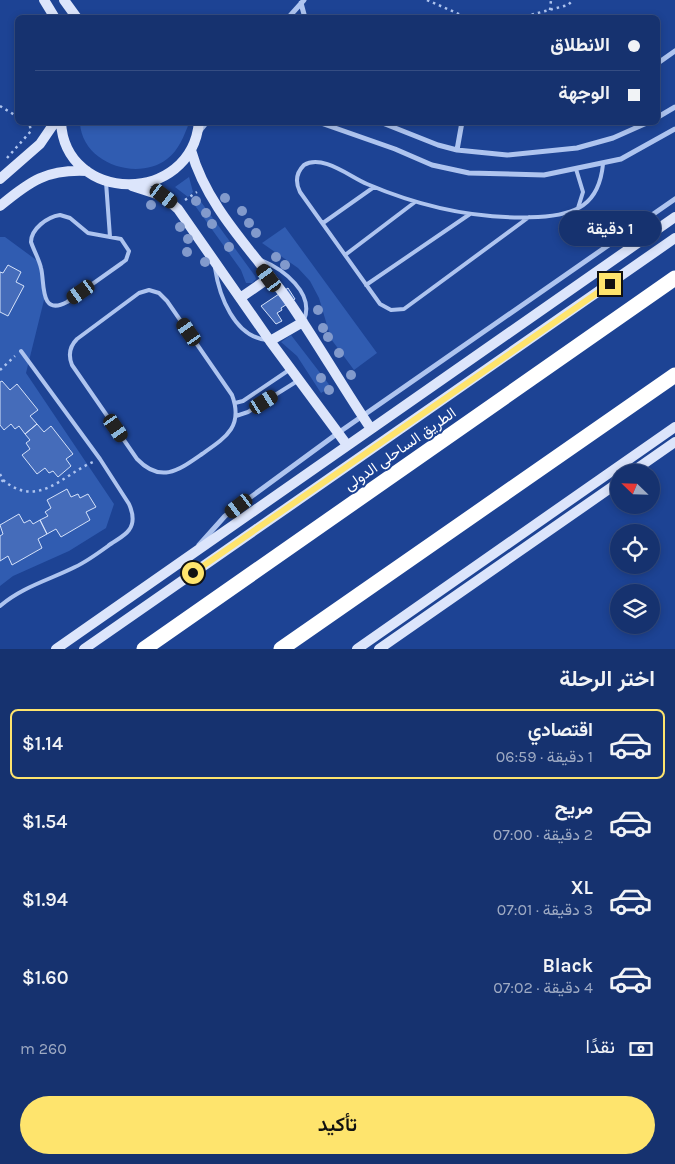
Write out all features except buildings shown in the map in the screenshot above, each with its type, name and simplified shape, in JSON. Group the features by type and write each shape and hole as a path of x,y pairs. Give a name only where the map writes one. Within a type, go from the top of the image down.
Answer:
{"highway":[{"name":"الطريق الساحلى الدولى","path":"144,649 675,278"},
{"path":"281,649 675,375"}],"main road":[{"path":"44,0 53,15"},
{"path":"64,0 76,15"},
{"path":"0,179 40,144 53,125"},
{"path":"62,125 66,145 75,159 87,171 106,181 158,194 176,206 270,341 338,433 364,454"},
{"path":"132,186 150,183 166,176 181,164 191,150 197,135 198,125"},
{"path":"191,150 204,187 303,322 371,429"},
{"path":"0,206 22,187 37,178 53,173 87,171"},
{"path":"56,649 675,217"},
{"path":"84,649 675,238"},
{"path":"240,298 269,278"},
{"path":"270,341 303,322"},
{"path":"357,649 675,428"},
{"path":"643,464 675,442"},
{"path":"379,649 610,488"},
{"path":"550,514 558,526"}],"street":[{"path":"291,15 303,2"},
{"path":"303,2 305,15"},
{"path":"660,62 675,51"},
{"path":"660,116 675,107"},
{"path":"197,135 205,125"},
{"path":"327,125 395,149 432,165 469,173 544,175 621,159 675,129"},
{"path":"388,125 438,145 457,150 507,154 576,148 613,138 641,125"},
{"path":"457,150 461,125"},
{"path":"195,552 225,516 338,433 675,199"}],"lane":[{"path":"529,218 404,309 398,311 385,308 366,285 297,186 297,174 304,165 313,161 324,162 374,187 416,202 471,214 529,218 560,216 590,200 599,187 603,164"},
{"path":"576,169 583,192 578,208"},
{"path":"106,181 110,237"},
{"path":"322,223 374,187"},
{"path":"345,255 416,202"},
{"path":"366,285 471,214"},
{"path":"64,215 84,232 110,237 121,239 128,246 126,260 63,304 54,305 46,300 42,292 42,269 31,242 36,229 53,216 64,215"},
{"path":"254,257 282,271 294,282 304,296 307,311 303,322"},
{"path":"214,261 217,281 234,318 247,333 260,340 270,341"},
{"path":"154,291 167,301 232,395 235,403 236,416 232,428 225,438 183,467 167,473 150,470 138,459 72,365 69,350 77,338 139,293 154,291"},
{"path":"0,606 20,591 77,566 129,530 133,521 133,512 100,459 21,351"},
{"path":"235,403 243,401 291,369"},
{"path":"236,416 248,412 299,380"}],"path":[{"path":"427,0 461,15"},
{"path":"550,0 550,10"},
{"path":"531,15 568,5 573,0"},
{"path":"1,108 15,115"},
{"path":"11,170 6,164 7,156 28,135 30,125"},
{"path":"176,206 204,187"},
{"path":"0,370 21,351"},
{"path":"0,474 3,480 23,491 38,493 100,459"},
{"path":"0,484 3,480"}],"shaded area":[{"path":"81,125 188,125 181,142 167,159 155,166 141,169 113,165 100,158 90,149 83,137"},
{"path":"189,177 193,192 188,197 175,187"},
{"path":"196,195 255,276 256,279 252,283 246,283 241,270 191,200"},
{"path":"285,227 377,353 354,370 331,339 319,298 310,281 298,268 262,243"},
{"path":"0,237 5,237 39,262 45,296 26,373 114,504 106,528 69,551 13,576 0,586"},
{"path":"291,335 331,387 321,393 297,356 281,342"}],"route":[{"path":"193,573 610,284"}]}
